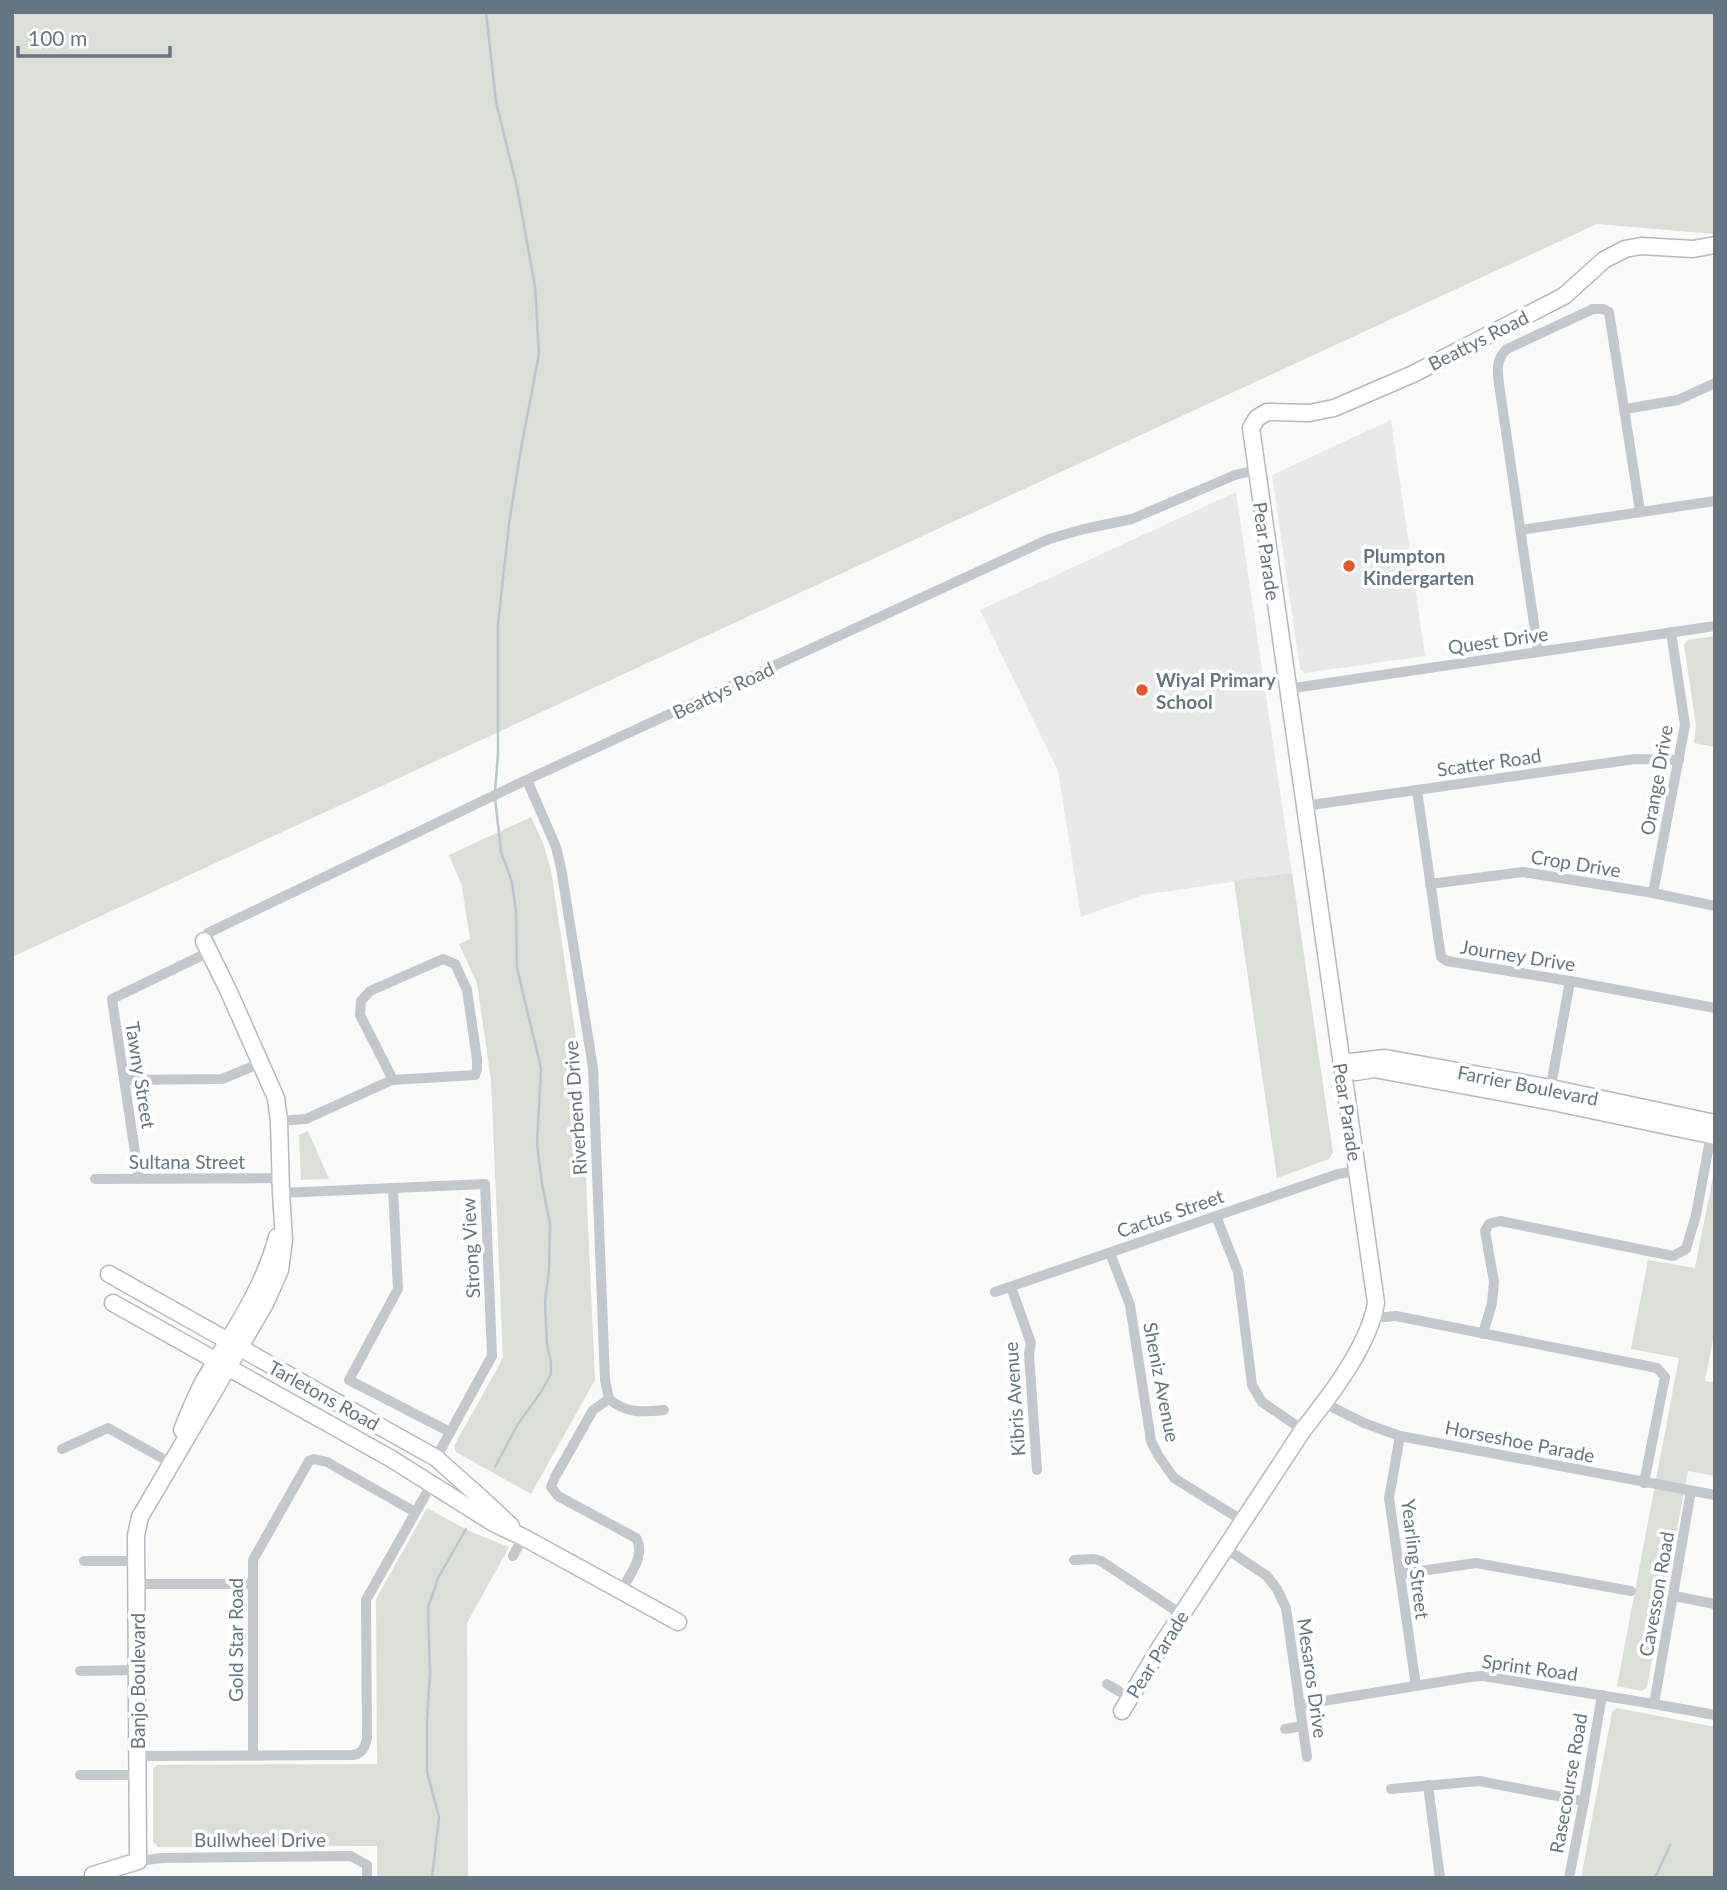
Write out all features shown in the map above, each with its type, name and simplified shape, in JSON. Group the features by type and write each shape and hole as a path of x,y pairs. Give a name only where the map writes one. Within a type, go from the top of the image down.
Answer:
{"street":[{"name":"Beattys Road","path":"1252,443 1251,428 1257,418 1268,412 1310,412 1334,408 1413,374 1564,296 1604,260 1625,249 1641,246 1692,249 1715,245"},
{"path":"1538,651 1499,384 1497,367 1500,355 1507,349 1593,309 1609,312 1640,511"},
{"path":"1625,408 1678,400 1715,383"},
{"name":"Pear Parade","path":"1126,1704 1181,1614 1364,1341 1376,1304 1252,443"},
{"name":"Beattys Road","path":"206,946 208,933 527,780 1049,539 1084,528 1132,519 1235,475 1256,470"},
{"path":"1521,530 1715,501"},
{"name":"Quest Drive","path":"1287,689 1715,626"},
{"name":"Orange Drive","path":"1653,893 1685,732 1671,632"},
{"name":"Scatter Road","path":"1304,806 1635,759 1679,760"},
{"name":"Riverbend Drive","path":"527,780 556,847 561,868 593,1068 605,1380 609,1399"},
{"name":"Journey Drive","path":"1417,790 1441,957 1447,961 1715,1008"},
{"name":"Crop Drive","path":"1430,884 1523,872 1715,906"},
{"name":"Banjo Boulevard","path":"138,1861 136,1535 140,1517 170,1463 196,1396 265,1304 281,1269 284,1240 276,1098 206,946"},
{"name":"Tawny Street","path":"139,1179 112,999 206,946"},
{"path":"279,1121 306,1119 392,1080 475,1075 477,1059 467,990 455,964 443,958 370,991 361,1001 360,1014 392,1080"},
{"path":"1550,1095 1570,981"},
{"path":"124,1080 222,1079 261,1063"},
{"name":"Farrier Boulevard","path":"1342,1069 1374,1069 1550,1095 1714,1129"},
{"path":"1483,1334 1492,1303 1494,1282 1485,1231 1489,1224 1500,1222 1673,1256 1686,1249 1714,1129"},
{"name":"Cactus Street","path":"995,1292 1338,1174 1357,1171"},
{"name":"Sultana Street","path":"94,1179 281,1186"},
{"name":"Strong View","path":"281,1186 393,1188 485,1184 492,1356 436,1458"},
{"path":"393,1188 398,1289 349,1380 450,1432"},
{"path":"1216,1216 1238,1272 1252,1385 1262,1402 1303,1430"},
{"name":"Sheniz Avenue","path":"1110,1253 1130,1305 1151,1441 1174,1478 1243,1521"},
{"name":"Tarletons Road","path":"109,1274 227,1354 431,1485 495,1524 678,1622"},
{"name":"Kibris Avenue","path":"1011,1287 1031,1343 1029,1354 1037,1470"},
{"name":"Tarletons Road","path":"113,1303 227,1354 436,1458 523,1538"},
{"path":"1373,1318 1396,1316 1657,1368 1665,1377 1644,1483"},
{"path":"621,1591 640,1555 636,1538 558,1496 551,1487 593,1410 609,1399 621,1409 642,1412 664,1410"},
{"name":"Horseshoe Parade","path":"1324,1403 1364,1423 1400,1436 1715,1495"},
{"path":"62,1449 108,1428 170,1463"},
{"name":"Yearling Street","path":"1400,1436 1389,1498 1416,1686"},
{"name":"Gold Star Road","path":"253,1755 253,1560 309,1461 327,1461 415,1512"},
{"path":"138,1756 359,1754 365,1747 367,1738 366,1600 431,1485"},
{"name":"Cavesson Road","path":"1654,1704 1691,1491"},
{"path":"513,1556 523,1538"},
{"name":"Mesaros Drive","path":"1225,1548 1267,1576 1286,1608 1307,1756"},
{"path":"1074,1560 1101,1561 1181,1614"},
{"path":"84,1561 137,1561"},
{"path":"1400,1574 1476,1563 1631,1591"},
{"path":"137,1584 252,1584"},
{"path":"1674,1596 1715,1604"},
{"path":"80,1671 137,1670"},
{"name":"Sprint Road","path":"1299,1705 1483,1676 1715,1715"},
{"path":"1107,1684 1126,1704"},
{"name":"Rasecourse Road","path":"1569,1878 1602,1695"},
{"path":"1285,1729 1302,1726"},
{"path":"80,1775 137,1774"},
{"path":"1391,1789 1479,1781 1584,1801"},
{"path":"1428,1785 1440,1878"},
{"name":"Bullwheel Drive","path":"138,1861 162,1858 351,1856 367,1865 367,1878"},
{"path":"93,1875 138,1861"}],"shaded area":[{"path":"12,12 1715,12 1715,234 1597,224 12,957"},
{"name":"Plumpton Kindergarten","path":"1391,420 1425,656 1305,673 1300,669 1272,475"},
{"name":"Wiyal Primary School","path":"1236,492 1292,873 1143,895 1081,917 1058,771 980,610"},
{"path":"1715,636 1715,747 1694,743 1696,725 1684,645 1688,640"},
{"path":"531,817 551,870 581,1071 595,1380 531,1494 456,1452 454,1446 503,1358 491,1080 477,983 459,944 470,939 462,886 449,855"},
{"path":"1292,873 1333,1153 1329,1159 1277,1178 1234,881"},
{"path":"308,1131 329,1179 301,1180 299,1135"},
{"path":"1715,1166 1715,1329 1705,1381 1715,1383 1715,1476 1688,1471 1647,1687 1642,1691 1617,1686 1679,1358 1631,1349 1648,1260 1695,1268"},
{"path":"427,1508 469,1531 509,1547 467,1623 468,1878 377,1878 377,1846 158,1847 153,1842 153,1769 157,1765 377,1764 376,1599"},
{"path":"1617,1708 1715,1727 1715,1878 1581,1878 1612,1712"}],"waterway":[{"path":"486,12 496,102 517,187 535,286 539,354 509,524 498,624 498,754 495,792"},
{"path":"495,798 501,852 512,882 516,912 517,968 541,1068 537,1144 550,1224 545,1302 551,1374 518,1424 495,1467"},
{"path":"432,1878 439,1817 427,1772 430,1673 428,1608 438,1578 466,1529"},
{"path":"1655,1878 1670,1845"}],"place":[{"name":"Plumpton Kindergarten","path":"1349,566"},
{"name":"Wiyal Primary School","path":"1142,690"}]}
